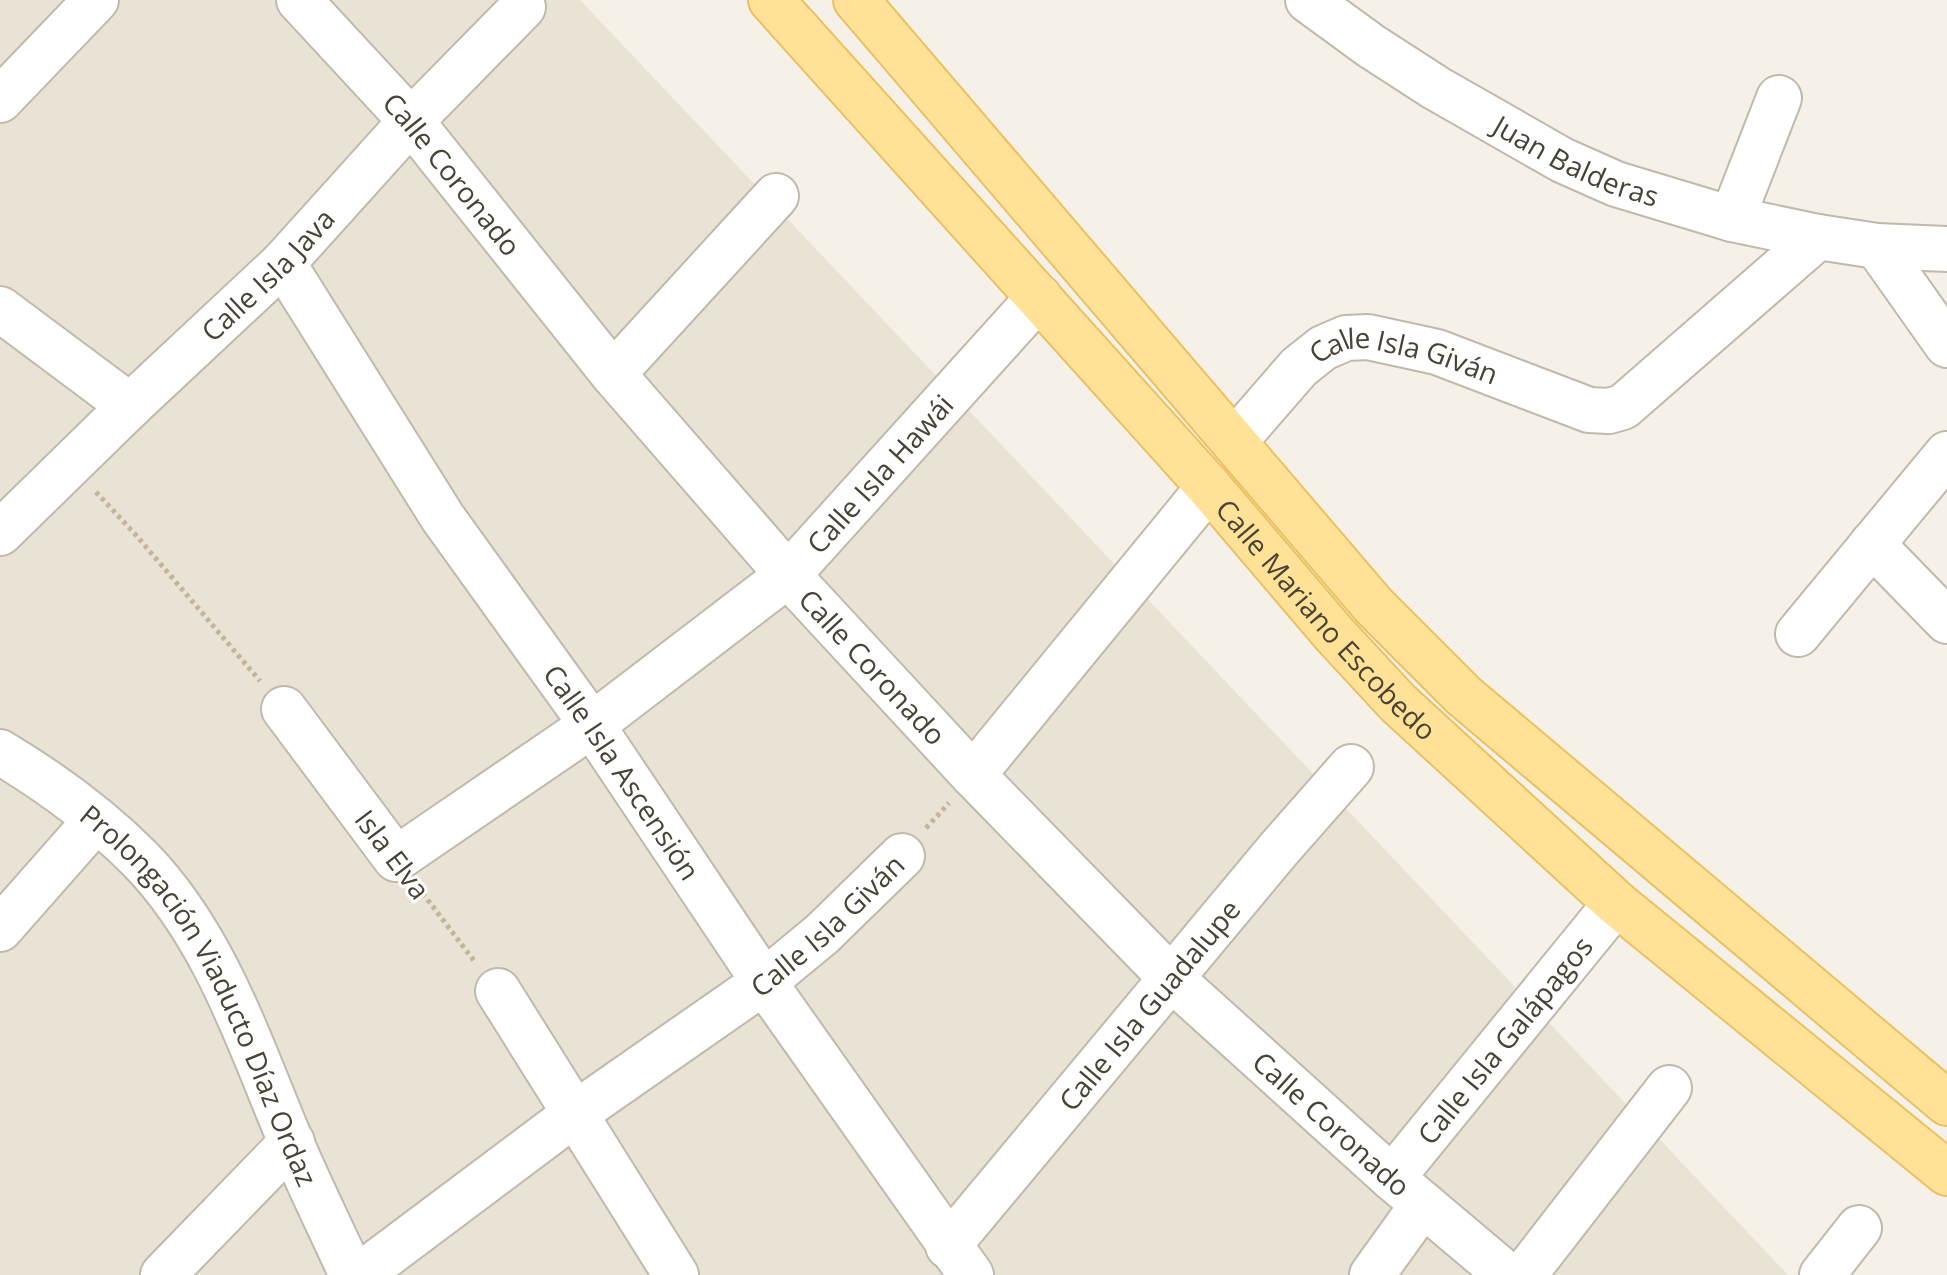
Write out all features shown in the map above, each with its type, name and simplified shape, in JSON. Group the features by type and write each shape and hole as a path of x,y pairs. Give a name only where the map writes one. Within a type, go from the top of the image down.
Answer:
{"main road":[{"name":"Calle Mariano Escobedo","path":"771,0 1209,487 1335,635 1398,703 1616,903 1947,1173"},
{"name":"Calle Mariano Escobedo","path":"856,0 1374,606 1464,696 1946,1101"}],"street":[{"path":"0,100 96,0"},
{"name":"Calle Coronado","path":"299,0 411,121 613,374 788,575 973,775 1172,979 1408,1191 1507,1275"},
{"name":"Juan Balderas","path":"1308,0 1436,88 1562,160 1616,184 1732,219 1818,237 1877,246 1947,249"},
{"name":"Calle Isla Java","path":"0,533 283,263 411,121 523,7"},
{"path":"1732,219 1779,98"},
{"path":"613,374 776,196"},
{"name":"Calle Isla Giván","path":"1234,442 1299,367 1323,348 1346,338 1368,337 1437,352 1589,410 1609,411 1623,407 1818,237"},
{"path":"1877,246 1947,345"},
{"name":"Calle Isla Ascensión","path":"283,263 443,518 592,725 764,982 960,1260"},
{"name":"Calle Isla Hawái","path":"396,859 592,725 788,575 1039,297"},
{"path":"0,309 130,406"},
{"path":"1798,634 1947,454"},
{"path":"973,775 1209,487"},
{"path":"1872,544 1947,621"},
{"name":"Isla Elva","path":"284,709 396,859"},
{"name":"Prolongación Viaducto Díaz Ordaz","path":"0,752 40,776 141,860 200,939 244,1024 292,1142 352,1275"},
{"name":"Calle Isla Guadalupe","path":"960,1260 1172,979 1351,767"},
{"path":"0,929 96,820"},
{"name":"Calle Isla Giván","path":"360,1275 576,1113 764,982 822,934 902,856"},
{"name":"Calle Isla Galápagos","path":"1372,1275 1408,1191 1616,903"},
{"path":"498,991 676,1275"},
{"path":"1524,1275 1669,1088"},
{"path":"163,1275 292,1142"},
{"path":"1822,1275 1859,1228"}],"path":[{"path":"70,464 135,534 284,709"},
{"name":"Calle Isla Giván","path":"902,856 973,775"},
{"name":"Isla Elva","path":"396,859 498,991"}],"shaded area":[{"path":"0,0 580,0 1788,1275 0,1275"}]}
